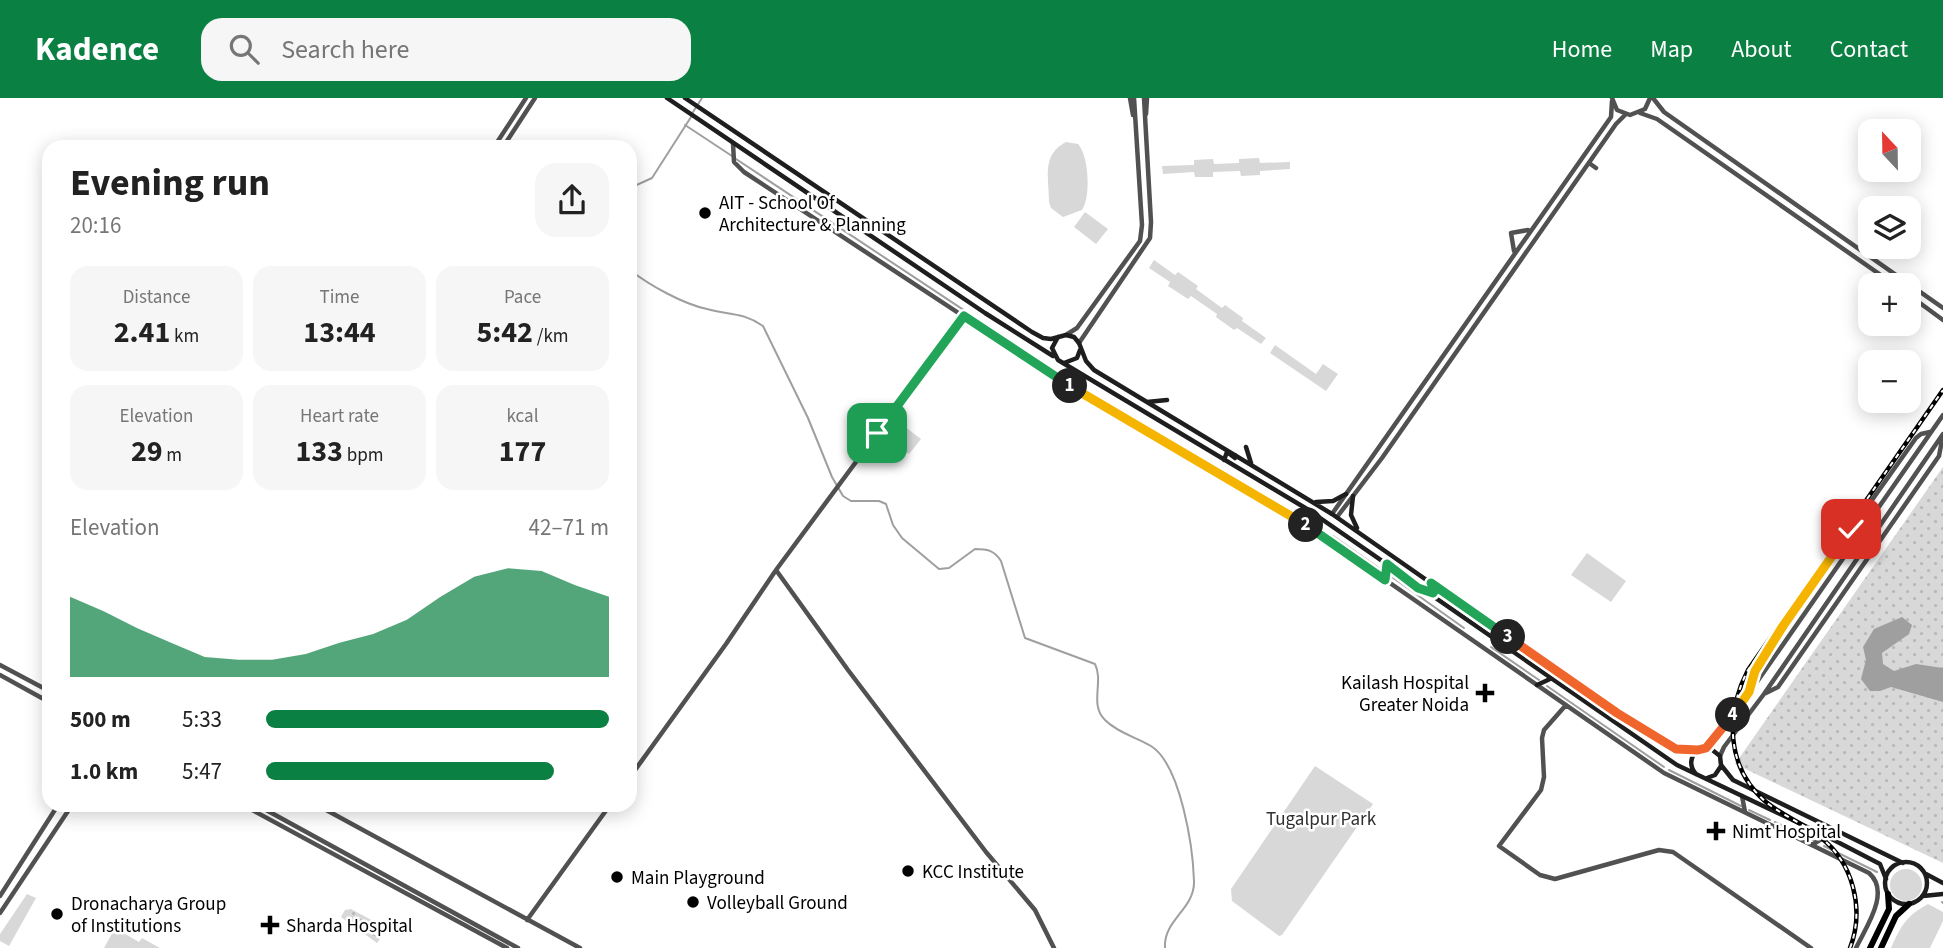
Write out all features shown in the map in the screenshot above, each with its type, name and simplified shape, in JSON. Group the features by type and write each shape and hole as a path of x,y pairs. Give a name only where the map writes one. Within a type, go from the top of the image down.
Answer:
{"highway":[{"path":"1870,948 1889,909 1888,894"},
{"path":"1881,948 1896,916 1909,904"}],"main road":[{"path":"667,98 985,313 1063,363 1307,509 1677,765 1880,864 1888,894 1897,902 1909,904 1923,897 1943,894"},
{"path":"687,99 1032,332 1042,338 1066,335 1074,337 1094,370 1337,517 1676,749 1706,748 1716,752 1720,756 1721,765 1734,780 1903,863 1916,865 1925,874 1943,883"},
{"path":"1055,357 1052,348 1059,337"},
{"path":"1063,363 1077,358 1080,346"},
{"path":"1147,402 1167,400"},
{"path":"1246,447 1252,464"},
{"path":"1224,460 1226,453 1235,458 1235,454"},
{"path":"1312,501 1333,501 1346,494"},
{"path":"1353,496 1351,515 1361,534"},
{"path":"1418,588 1434,593 1431,583"},
{"path":"1537,685 1550,679"},
{"path":"1696,774 1691,764 1692,756 1698,750"},
{"path":"1703,778 1715,775 1721,765"},
{"path":"1886,879 1892,868 1903,863"},
{"path":"1923,897 1927,886 1925,874"}],"street":[{"path":"499,140 526,98"},
{"path":"508,140 535,98"},
{"path":"1066,335 1077,328 1140,241 1142,225 1135,119 1130,109 1132,98"},
{"path":"1080,346 1115,296 1151,233 1145,98"},
{"path":"1640,113 1651,98 1664,112 1943,307"},
{"path":"1612,100 1618,110 1626,114 1640,113 1657,119 1878,273"},
{"path":"1332,514 1611,117 1612,100"},
{"path":"1337,517 1382,458 1616,124 1626,114"},
{"path":"733,143 734,162 744,172 1062,381 1299,521 1664,773 1869,873 1877,882 1879,895 1856,948"},
{"path":"1589,163 1596,168"},
{"path":"1513,255 1511,233 1524,232 1534,226"},
{"path":"1921,304 1943,320"},
{"path":"637,767 841,480 964,316"},
{"path":"1706,748 1729,722 1943,415"},
{"path":"1749,692 1755,671 1769,648 1851,529 1916,438 1932,431"},
{"path":"1720,756 1943,434"},
{"path":"1765,694 1778,687 1939,456 1943,434"},
{"path":"1385,580 1387,564"},
{"path":"776,570 841,661 986,852 1035,910 1054,948"},
{"path":"0,664 42,687"},
{"path":"0,675 42,698"},
{"path":"1566,705 1544,730 1544,777 1541,790 1499,846 1540,875 1555,879 1659,850 1673,852 1811,948"},
{"path":"1742,796 1746,813"},
{"path":"0,896 54,812"},
{"path":"0,913 67,812"},
{"path":"256,812 507,948"},
{"path":"270,812 518,948"},
{"path":"330,812 580,948"},
{"path":"527,920 605,812"},
{"path":"1812,845 1826,836"}],"green space":[{"path":"1066,142 1078,144 1082,150 1088,187 1082,210 1063,217 1051,208 1049,202 1048,168 1053,153"},
{"path":"1259,158 1260,163 1290,162 1290,169 1260,171 1260,175 1241,176 1240,171 1213,172 1213,177 1195,177 1194,172 1163,174 1162,166 1194,165 1194,160 1213,159 1214,164 1239,163 1239,159"},
{"path":"1085,212 1108,229 1096,244 1074,227"},
{"path":"1154,260 1175,275 1178,272 1198,286 1196,289 1222,308 1225,305 1266,338 1261,344 1237,328 1234,330 1191,296 1188,299 1168,286 1170,282 1149,268"},
{"path":"1275,345 1316,374 1323,364 1338,374 1326,391 1270,353"},
{"path":"900,423 921,439 909,454 889,438"},
{"path":"1943,467 1943,863 1735,764"},
{"path":"1587,553 1626,581 1611,602 1571,575"},
{"name":"Tugalpur Park","path":"1315,766 1373,804 1279,936 1232,901 1231,889"},
{"path":"1906,869 1917,874 1922,885 1917,896 1906,901 1895,896 1890,885 1895,874"},
{"path":"27,894 36,898 9,946 0,941 0,934"},
{"path":"1928,904 1943,912 1943,921 1930,948 1891,948 1905,922"},
{"path":"351,909 379,924 376,929 370,925 367,929 380,939 377,943 341,917 345,910"},
{"path":"115,928 139,942 142,938 160,948 104,948"}],"shaded area":[{"path":"1902,617 1912,625 1909,634 1882,653 1883,664 1894,671 1916,664 1943,668 1943,702 1891,687 1870,691 1861,679 1866,660 1863,647 1874,629"}],"waterway":[{"path":"693,112 702,98"},
{"path":"637,185 652,178 691,117"},
{"path":"685,125 732,156"},
{"path":"736,159 1039,360"},
{"path":"637,275 656,288 688,303 742,316 763,326 843,496 851,501 879,501 886,504 893,525 902,538 939,569 949,568 975,549 993,552 1001,561 1025,638 1095,664 1100,714 1116,728 1151,746 1161,756 1178,788 1183,808 1191,849 1193,891 1169,930 1165,948"},
{"path":"1333,536 1383,571"},
{"path":"1392,577 1464,628"},
{"path":"1491,647 1539,680"},
{"path":"1547,686 1664,767"},
{"path":"1669,770 1741,806"},
{"path":"1749,810 1770,820"},
{"path":"1775,822 1815,841"},
{"path":"1824,846 1877,872"}],"railway":[{"path":"1850,948 1856,902 1848,873 1841,859 1820,837 1766,802 1753,788 1743,773 1733,740 1735,704 1748,670 1943,390"}],"place":[{"name":"AIT - School Of Architecture & Planning","path":"705,213"},
{"name":"Kailash Hospital Greater Noida","path":"1485,693"},
{"name":"Nimt Hospital","path":"1716,831"},
{"name":"KCC Institute","path":"908,871"},
{"name":"Main Playground","path":"617,877"},
{"name":"Volleyball Ground","path":"693,902"},
{"name":"Dronacharya Group of Institutions","path":"57,914"},
{"name":"Sharda Hospital","path":"270,925"}],"route":[{"path":"877,433 964,316 1062,381 1299,521 1385,580 1387,564 1418,588 1433,593 1435,590 1431,583 1617,713 1676,749 1706,748 1729,722 1749,692 1755,671 1783,626 1851,529"}]}
